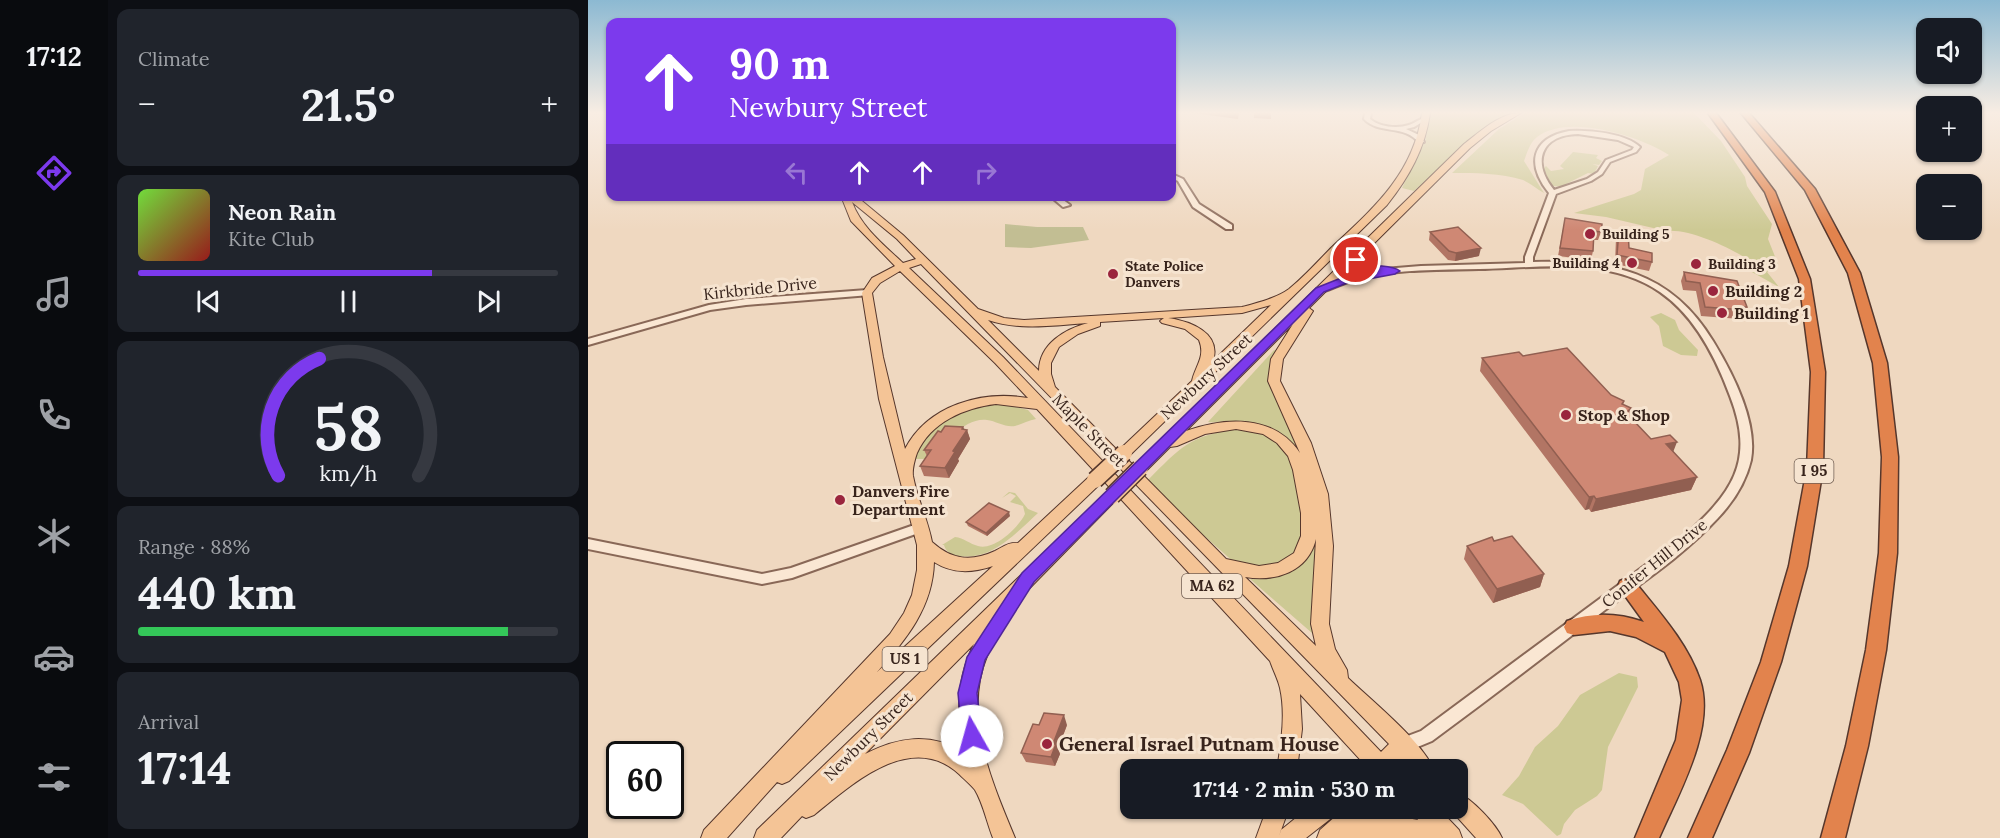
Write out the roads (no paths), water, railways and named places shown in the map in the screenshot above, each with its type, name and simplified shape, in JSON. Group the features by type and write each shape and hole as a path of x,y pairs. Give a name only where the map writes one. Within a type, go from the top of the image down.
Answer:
{"highway":[{"name":"I 95","path":"1700,838 1745,732 1783,620 1810,499 1819,405 1813,314 1795,244 1780,208 1757,168 1744,152"},
{"path":"1781,152 1815,196 1851,264 1876,342 1889,423 1891,507 1881,622 1858,742 1833,838"},
{"path":"1627,586 1677,656 1689,681 1693,701 1693,721 1688,738 1647,838"},
{"path":"1574,627 1606,621 1625,624 1653,636 1677,656"}],"main road":[{"name":"Newbury Street","path":"714,838 1300,286 1384,203 1408,170 1416,152"},
{"name":"Newbury Street","path":"766,838 1461,152"},
{"name":"Maple Street","path":"847,201 854,219 862,229 901,268 1050,402 1215,558 1359,702 1410,759"},
{"name":"Maple Street","path":"856,201 900,237 970,309 1050,402 1372,759"},
{"path":"714,838 906,627 922,587 922,536 881,377 867,293 874,283 901,268 923,260"},
{"path":"970,309 994,319 1024,323 1218,312 1254,308 1300,286"},
{"path":"1320,290 1282,350 1274,370 1274,381 1304,443 1320,494 1325,546 1321,637 1333,665 1359,702"},
{"path":"905,474 908,457 918,440 933,423 953,411 977,403 997,400 1050,402 1044,369 1049,351 1067,335 1093,324 1161,321 1189,325 1202,334 1209,347 1203,372 1183,397"},
{"path":"1157,451 1196,430 1211,426 1234,425 1270,433 1294,453 1306,494 1309,521 1308,542 1303,553 1296,561 1279,570 1260,573 1241,571 1215,558"},
{"path":"922,536 943,560 954,564 979,564 1006,553 1044,528"},
{"path":"1004,838 980,781 968,708 970,679 977,657 986,641 1028,578"},
{"path":"1272,650 1282,668 1292,698 1293,729 1289,759"},
{"path":"766,838 859,767 879,756 904,748 942,751 954,757 980,781"},
{"path":"1468,814 1491,838"},
{"path":"1267,838 1274,819"},
{"path":"1289,838 1312,819"},
{"path":"1328,838 1350,819"},
{"path":"1433,819 1451,838"},
{"path":"1344,838 1367,827 1382,824 1400,826 1437,838"}],"street":[{"path":"1542,152 1537,170 1553,193"},
{"path":"1529,266 1528,257 1553,193 1593,178 1600,173 1606,162 1631,152"},
{"path":"1176,179 1184,184 1196,205 1228,227"},
{"path":"1060,201 1066,205"},
{"name":"Conifer Hill Drive","path":"1356,254 1361,266 1395,271"},
{"name":"Conifer Hill Drive","path":"1320,290 1345,280 1395,271 1529,266 1573,265 1610,271 1650,282 1666,292 1705,334 1720,361 1748,433 1745,461 1736,486 1707,520 1649,571 1426,736 1413,759"},
{"name":"Kirkbride Drive","path":"588,342 662,319 720,306 867,293"},
{"path":"588,544 762,579 792,573 922,536"}],"place":[{"name":"Building 5","path":"1590,234"},
{"name":"Building 4","path":"1632,263"},
{"name":"Building 3","path":"1696,264"},
{"name":"State Police Danvers","path":"1113,274"},
{"name":"Building 2","path":"1713,291"},
{"name":"Building 1","path":"1722,313"},
{"name":"Stop & Shop","path":"1566,415"},
{"name":"Danvers Fire Department","path":"840,500"},
{"name":"General Israel Putnam House","path":"1047,744"}]}
